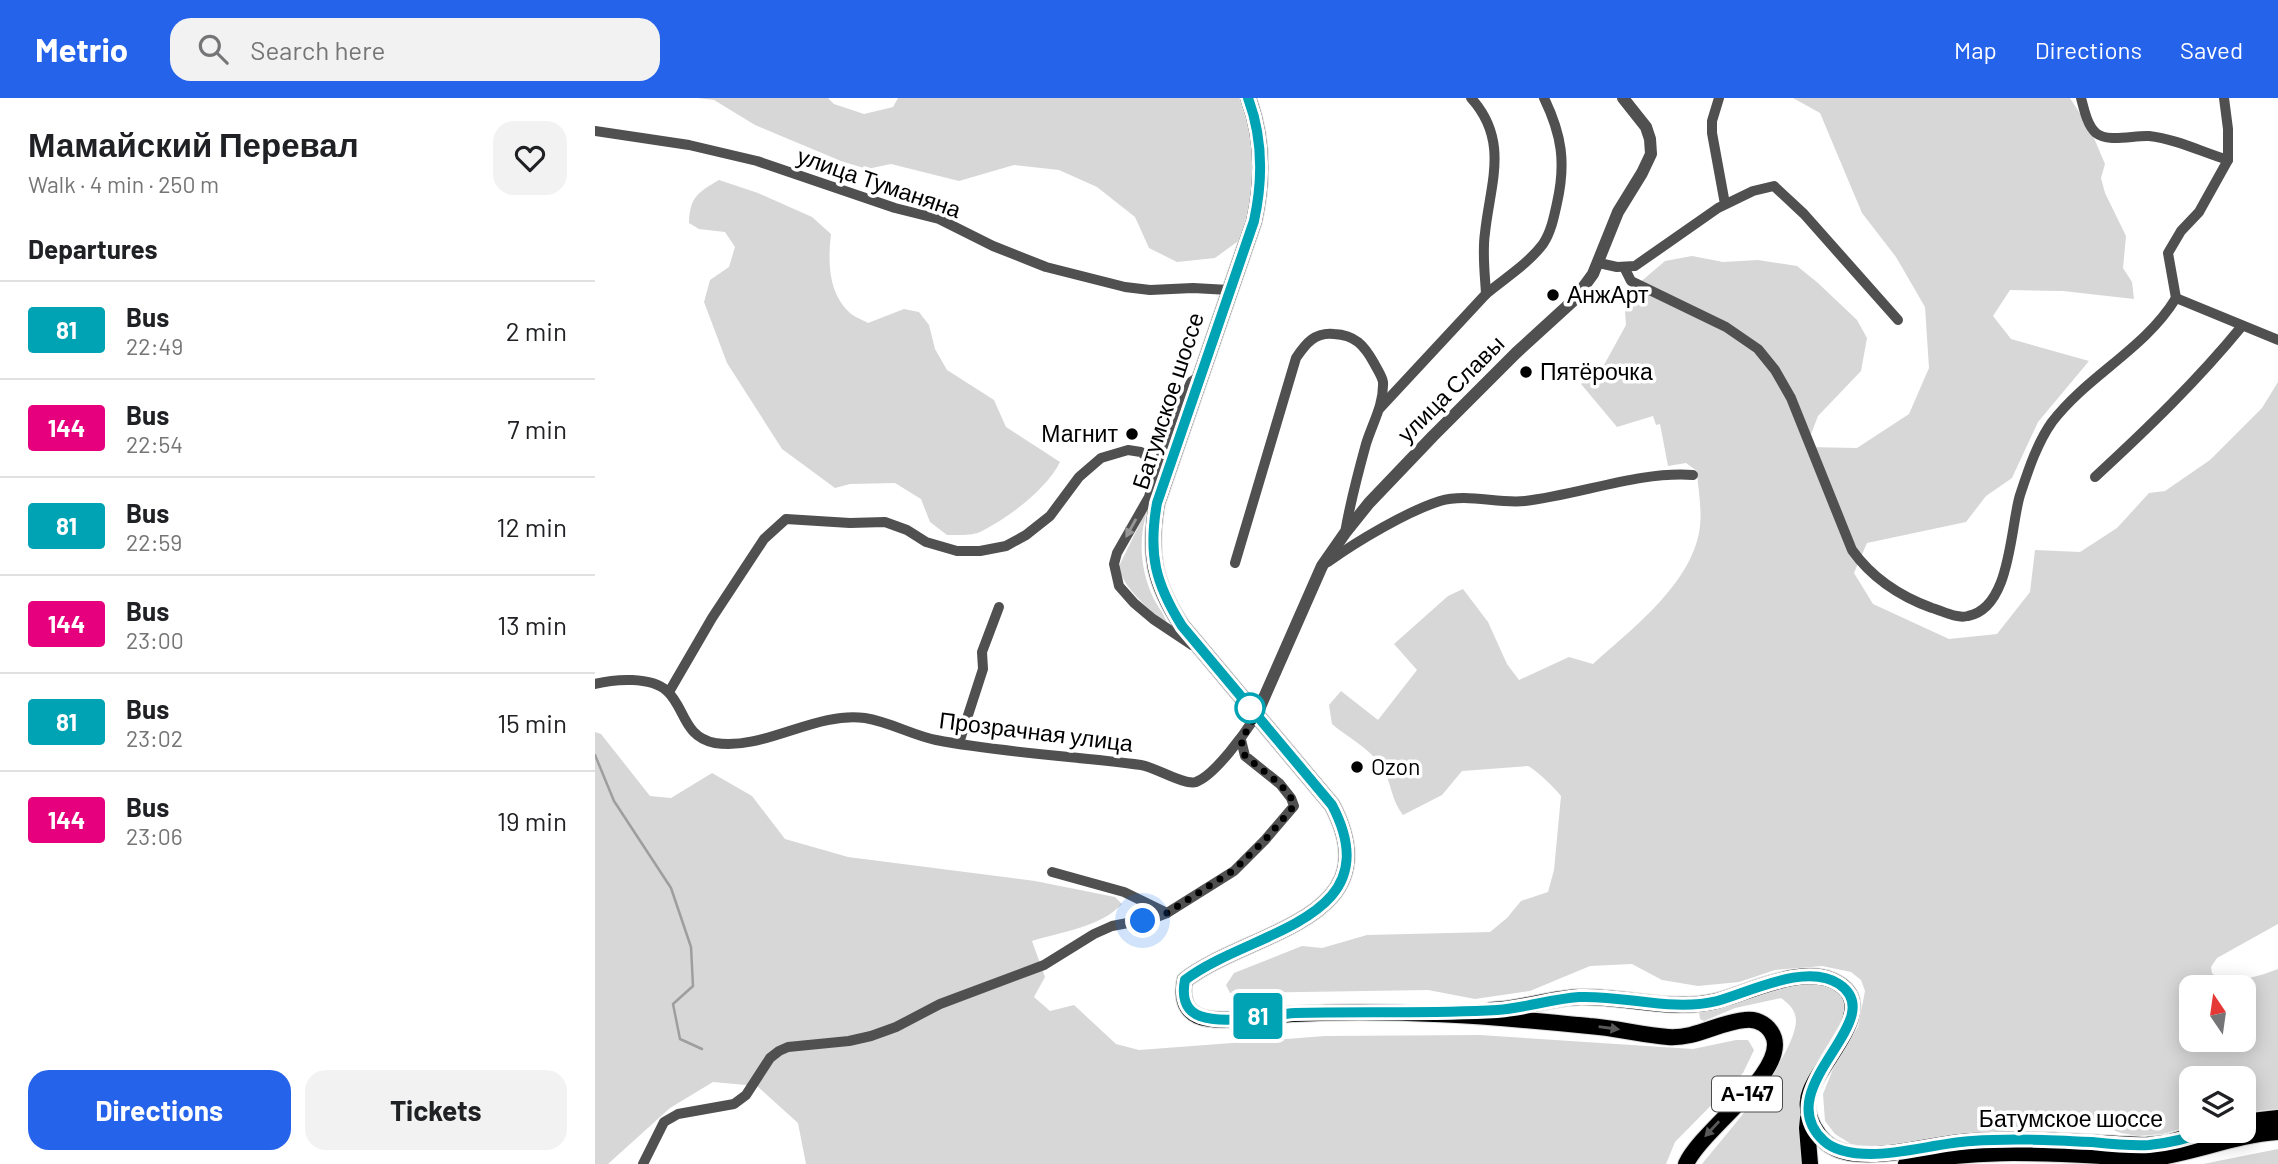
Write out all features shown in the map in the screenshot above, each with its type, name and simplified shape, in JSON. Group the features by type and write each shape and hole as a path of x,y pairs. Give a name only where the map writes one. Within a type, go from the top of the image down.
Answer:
{"highway":[{"name":"Батумское шоссе","path":"1248,98 1259,142 1259,198 1254,221 1157,503 1152,552 1157,579 1182,626 1332,805 1346,841 1346,866 1336,889 1325,904 1314,912 1202,967 1185,980 1182,993 1185,1004 1198,1016 1220,1019 1313,1013 1515,1009 1566,998 1682,1005 1699,1004 1784,980 1812,976 1830,979 1842,985 1850,995 1852,1004 1852,1016 1811,1088 1807,1101 1817,1132 1824,1142 1839,1149 1874,1154 1971,1141 2044,1140 2146,1145 2179,1139"},
{"path":"1561,1023 1556,1017 1556,1010 1566,998"},
{"name":"Батумское шоссе","path":"1419,1013 1607,1027 1670,1037 1703,1033 1745,1020 1756,1020 1768,1027 1775,1043 1772,1064 1758,1083 1701,1140 1686,1164"},
{"path":"1809,1114 1807,1128 1810,1164"},
{"path":"2256,1121 2278,1118"},
{"name":"Батумское шоссе","path":"1906,1164 1952,1156 2011,1153 2155,1158 2178,1155 2234,1138 2278,1132"}],"street":[{"path":"1471,98 1490,127 1495,146 1496,165 1484,236 1486,294"},
{"path":"1380,409 1486,294 1543,243 1553,223 1562,183 1563,161 1560,138 1544,98"},
{"name":"улица Славы","path":"1256,716 1322,566 1345,533 1369,503 1433,436 1516,353 1574,300 1599,263 1618,212 1651,154 1646,127 1623,98"},
{"path":"1719,98 1712,121 1712,133 1725,204"},
{"path":"2081,98 2089,124 2102,136 2151,136 2171,140 2228,160"},
{"path":"1624,267 1631,281 1726,327 1758,349 1775,370 1791,398 1852,550 1865,569 1885,585 1926,605 1958,617 1977,613 1993,598 2006,568 2020,496 2034,456 2052,423 2098,376 2139,343 2167,313 2176,298 2168,253 2181,231 2199,212 2228,160 2224,98"},
{"name":"улица Туманяна","path":"595,131 689,145 757,161 895,208 939,219 993,246 1046,267 1125,287 1150,290 1229,290"},
{"path":"1599,263 1635,266 1725,204 1753,191 1774,186 1804,214 1898,320"},
{"path":"2176,298 2278,341"},
{"path":"2095,477 2151,426 2206,370 2242,326"},
{"path":"1235,564 1296,358 1304,345 1316,335 1331,333 1352,337 1366,348 1383,382 1380,409 1367,441 1345,533"},
{"path":"1198,378 1191,382 1157,466 1149,497 1117,553 1114,564 1115,578 1119,586 1134,603 1204,653"},
{"path":"595,684 606,681 645,682 659,685 669,692 712,618 764,539 786,519 885,522 907,530 926,542 957,551 980,551 1006,546 1050,516 1079,477 1101,458 1128,450 1141,452 1157,466"},
{"path":"1322,566 1348,547 1422,508 1443,500 1504,503 1526,501 1570,495 1632,479 1693,475"},
{"path":"959,743 983,668 982,652 999,607"},
{"name":"Прозрачная улица","path":"669,692 694,733 714,743 771,737 819,722 847,717 868,719 934,740 1026,754 1092,758 1150,766 1186,782 1195,782 1209,772 1241,740 1256,716"},
{"path":"643,1164 664,1122 678,1114 734,1104 746,1095 769,1058 779,1051 788,1047 849,1041 896,1027 940,1004 1044,965 1112,926 1167,913 1234,870 1294,806 1280,784 1245,756 1241,740"},
{"path":"1052,872 1124,892 1167,913"}],"shaded area":[{"path":"697,98 828,98 834,104 864,114 893,107 898,98 1239,98 1252,140 1255,190 1241,239 1215,258 1177,262 1149,248 1135,217 1097,187 1059,170 1014,165 959,181 891,164 867,169 755,125 714,100"},
{"path":"1793,98 2070,98 2091,131 2105,164 2101,178 2105,193 2126,236 2123,268 2132,282 2134,299 2063,291 2010,290 1993,316 2011,339 2089,361 2038,422 2012,478 1986,496 1966,522 1867,543 1854,573 1873,604 1949,639 1997,634 2030,592 2035,550 2080,552 2117,528 2149,493 2165,491 2210,460 2262,408 2278,382 2278,924 2217,958 2211,967 2215,975 2179,975 2179,1052 2256,1052 2256,976 2278,969 2278,1109 2256,1111 2256,1066 2179,1066 2179,1129 2163,1134 2138,1136 2121,1133 2084,1119 2056,1119 2020,1128 1921,1141 1865,1147 1851,1144 1835,1134 1825,1121 1823,1094 1833,1069 1858,1027 1865,991 1861,980 1851,972 1822,966 1775,970 1739,982 1698,986 1662,980 1632,964 1590,966 1530,991 1475,999 1428,990 1230,993 1226,985 1234,973 1302,946 1322,948 1367,935 1490,932 1507,918 1521,901 1548,892 1554,870 1561,796 1541,775 1528,766 1462,771 1442,795 1403,815 1378,762 1332,724 1329,705 1341,691 1378,720 1417,670 1394,644 1448,596 1463,589 1488,622 1507,664 1519,680 1569,657 1593,664 1642,620 1674,585 1695,547 1700,526 1697,471 1686,463 1668,466 1660,424 1656,425 1653,416 1617,427 1581,384 1599,374 1626,325 1624,296 1665,261 1692,256 1723,262 1758,260 1797,266 1857,320 1867,338 1861,371 1818,416 1806,447 1857,448 1909,414 1929,368 1925,307 1896,257 1862,213 1820,113"},
{"path":"719,180 758,193 812,217 831,234 830,265 833,285 841,303 852,314 868,323 904,309 919,312 929,325 935,349 947,370 994,400 1006,427 1060,462 1036,493 1014,511 980,532 947,535 930,522 921,499 895,483 850,484 835,488 782,449 727,363 704,302 710,280 729,267 735,247 725,232 699,229 689,223 690,214 696,197"},
{"path":"1150,503 1143,526 1142,561 1152,595 1167,624 1131,590 1119,566"},
{"path":"595,732 601,734 650,796 671,798 712,773 752,796 785,839 848,857 1035,881 1115,897 1122,904 1103,918 1080,928 1032,941 1045,977 1034,997 1050,1011 1074,1005 1116,1044 1139,1050 1325,1036 1480,1035 1693,1049 1748,1040 1754,1050 1743,1073 1675,1142 1666,1164 806,1164 798,1123 757,1086 713,1082 670,1108 608,1164 595,1164"},
{"path":"1818,981 1840,990 1848,1011 1800,1126 1801,1164 1702,1164 1773,1073 1793,1035 1796,1020 1791,1007 1781,998 1735,1008 1704,1021 1700,1019 1699,1012 1744,995"},
{"path":"2278,1149 2278,1164 2203,1164"}],"waterway":[{"path":"595,755 614,801 671,888 691,947 693,986 673,1004 680,1039 702,1049"}],"bus line":[{"name":"81","path":"1248,98 1259,142 1259,198 1254,221 1157,503 1152,552 1157,579 1182,626 1332,805 1340,821 1347,854 1343,877 1325,904 1292,925 1202,967 1185,980 1182,993 1185,1004 1198,1016 1220,1019 1313,1013 1515,1009 1580,997 1682,1005 1718,1000 1775,982 1812,976 1830,979 1842,985 1850,995 1852,1004 1852,1016 1811,1088 1807,1101 1812,1124 1824,1142 1832,1146 1849,1153 1874,1154 1971,1141 2044,1140 2146,1145 2179,1140"}],"place":[{"name":"АнжАрт","path":"1553,295"},
{"name":"Пятёрочка","path":"1526,372"},
{"name":"Магнит","path":"1132,434"},
{"name":"Ozon","path":"1357,767"}],"route":[{"path":"1143,921 1167,913 1234,870 1294,806 1280,784 1245,756 1241,740 1256,716 1250,708"}]}
